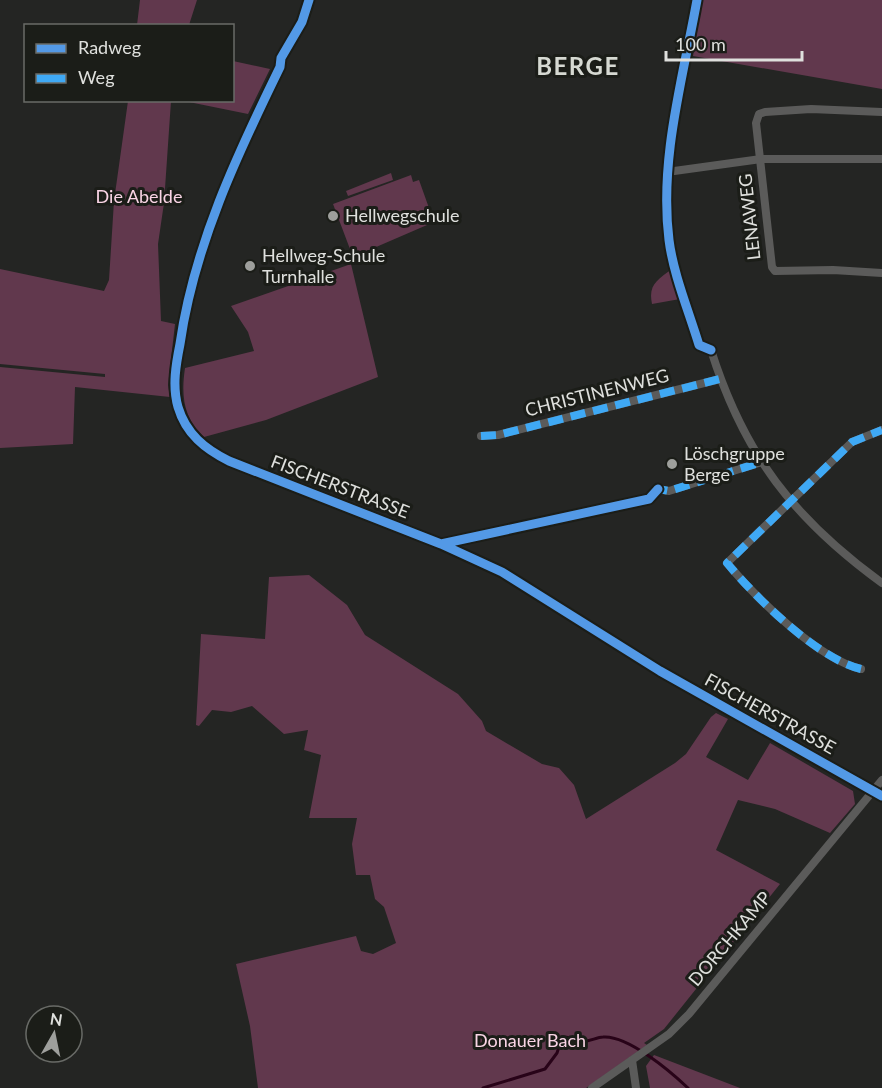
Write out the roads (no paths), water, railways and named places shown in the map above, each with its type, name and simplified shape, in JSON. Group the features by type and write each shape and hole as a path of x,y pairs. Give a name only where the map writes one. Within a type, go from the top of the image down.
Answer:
{"street":[{"name":"FISCHERSTRASSE","path":"309,0 302,22 280,58 280,67 221,198 194,272 182,325 175,392 180,414 191,433 210,451 229,461 441,544 502,572 668,676 882,795"},
{"path":"697,0 667,172 669,242 699,345 711,350 720,379 762,462 790,502 818,532 882,584"},
{"name":"LENAWEG","path":"882,112 811,109 765,112 759,114 756,123 772,267 775,271 882,273"},
{"path":"667,172 761,159 882,159"},
{"name":"CHRISTINENWEG","path":"481,436 498,435 720,379"},
{"path":"861,669 847,666 793,627 742,580 727,562 852,442 882,430"},
{"path":"658,489 669,491 762,462"},
{"name":"DORCHKAMP","path":"592,1088 669,1034 689,1014 866,803 872,791 882,780"},
{"path":"636,1088 639,1055"}],"waterway":[{"name":"Donauer Bach","path":"483,1088 545,1069 557,1053 562,1037 583,1041 603,1037 624,1042 648,1056 688,1088"}],"place":[{"name":"Hellwegschule","path":"333,216"},
{"name":"Hellweg-Schule Turnhalle","path":"250,266"},
{"name":"Löschgruppe Berge","path":"672,464"}],"district":[{"name":"BERGE","path":"578,67"}],"park label":[{"name":"Die Abelde","path":"139,197"}]}
